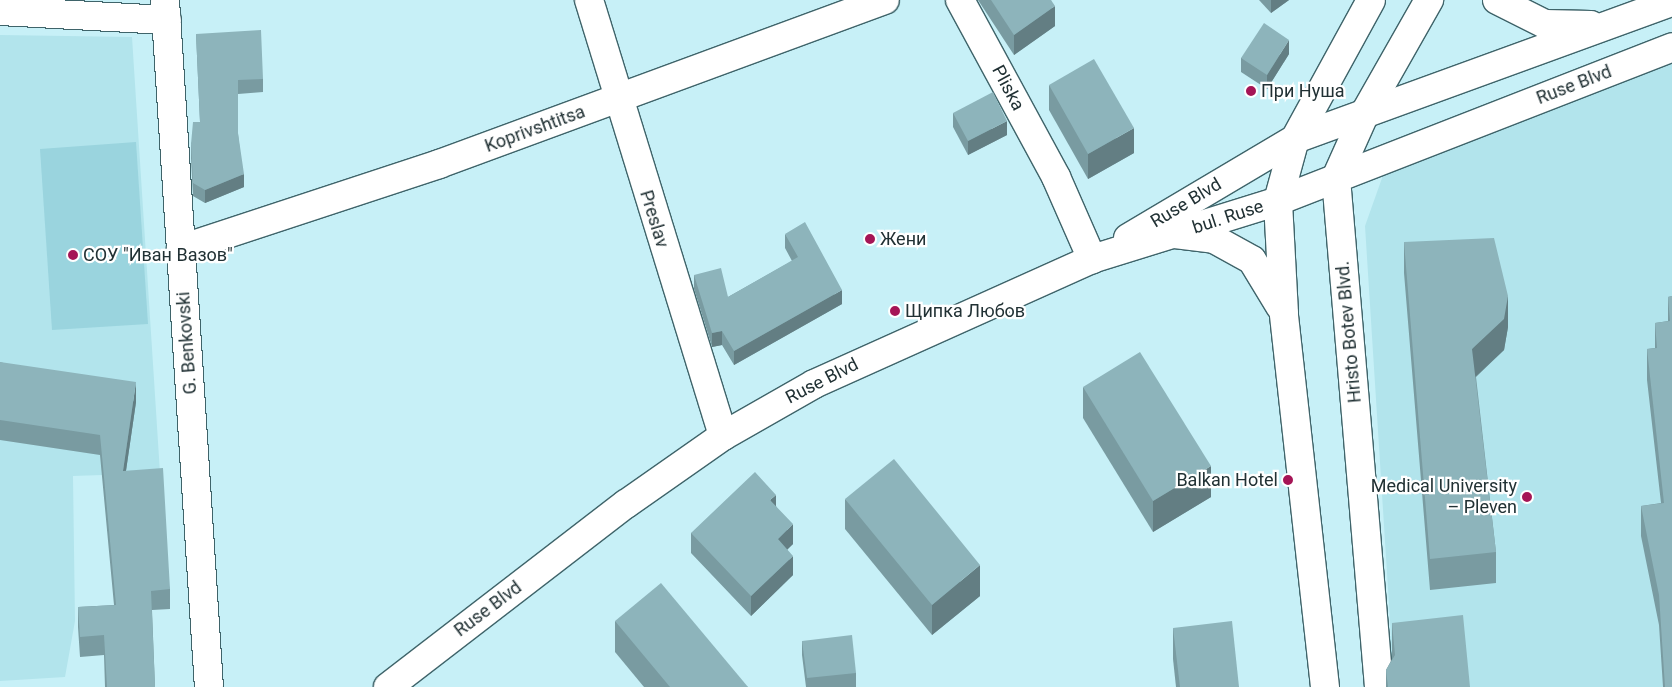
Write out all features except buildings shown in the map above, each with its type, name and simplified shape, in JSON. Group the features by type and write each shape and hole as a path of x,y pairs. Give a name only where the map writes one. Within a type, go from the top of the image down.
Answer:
{"street":[{"name":"Preslav","path":"589,0 691,342 723,436"},
{"name":"Koprivshtitsa","path":"181,249 617,98 885,0"},
{"name":"Pliska","path":"960,0 1056,176 1092,259"},
{"path":"1325,687 1284,313 1278,202 1295,139 1371,0"},
{"name":"Hristo Botev Blvd.","path":"1379,687 1336,178 1366,111 1429,0"},
{"path":"1497,0 1545,24 1618,23"},
{"path":"1366,111 1618,23 1672,2"},
{"path":"0,11 166,10"},
{"name":"G. Benkovski","path":"166,10 209,687"},
{"name":"Ruse Blvd","path":"1278,202 1672,47"},
{"name":"Ruse Blvd","path":"388,687 626,504 723,436 822,380 1092,259 1295,139 1366,111"},
{"name":"bul. Ruse","path":"1092,259 1278,202"},
{"path":"1175,234 1214,239 1252,260 1284,313"}],"shaded area":[{"name":"СОУ \"Иван Вазов\"","path":"0,35 132,37 160,473 73,476 75,621 65,677 0,681"},
{"name":"Medical University – Pleven","path":"1672,53 1672,687 1364,687 1361,651 1391,636 1365,226 1387,164"},
{"path":"136,142 148,324 52,330 40,149"}],"place":[{"name":"При Нуша","path":"1251,91"},
{"name":"Жени","path":"870,239"},
{"name":"СОУ \"Иван Вазов\"","path":"73,255"},
{"name":"Щипка Любов","path":"895,311"},
{"name":"Balkan Hotel","path":"1288,480"},
{"name":"Medical University – Pleven","path":"1527,497"}]}
